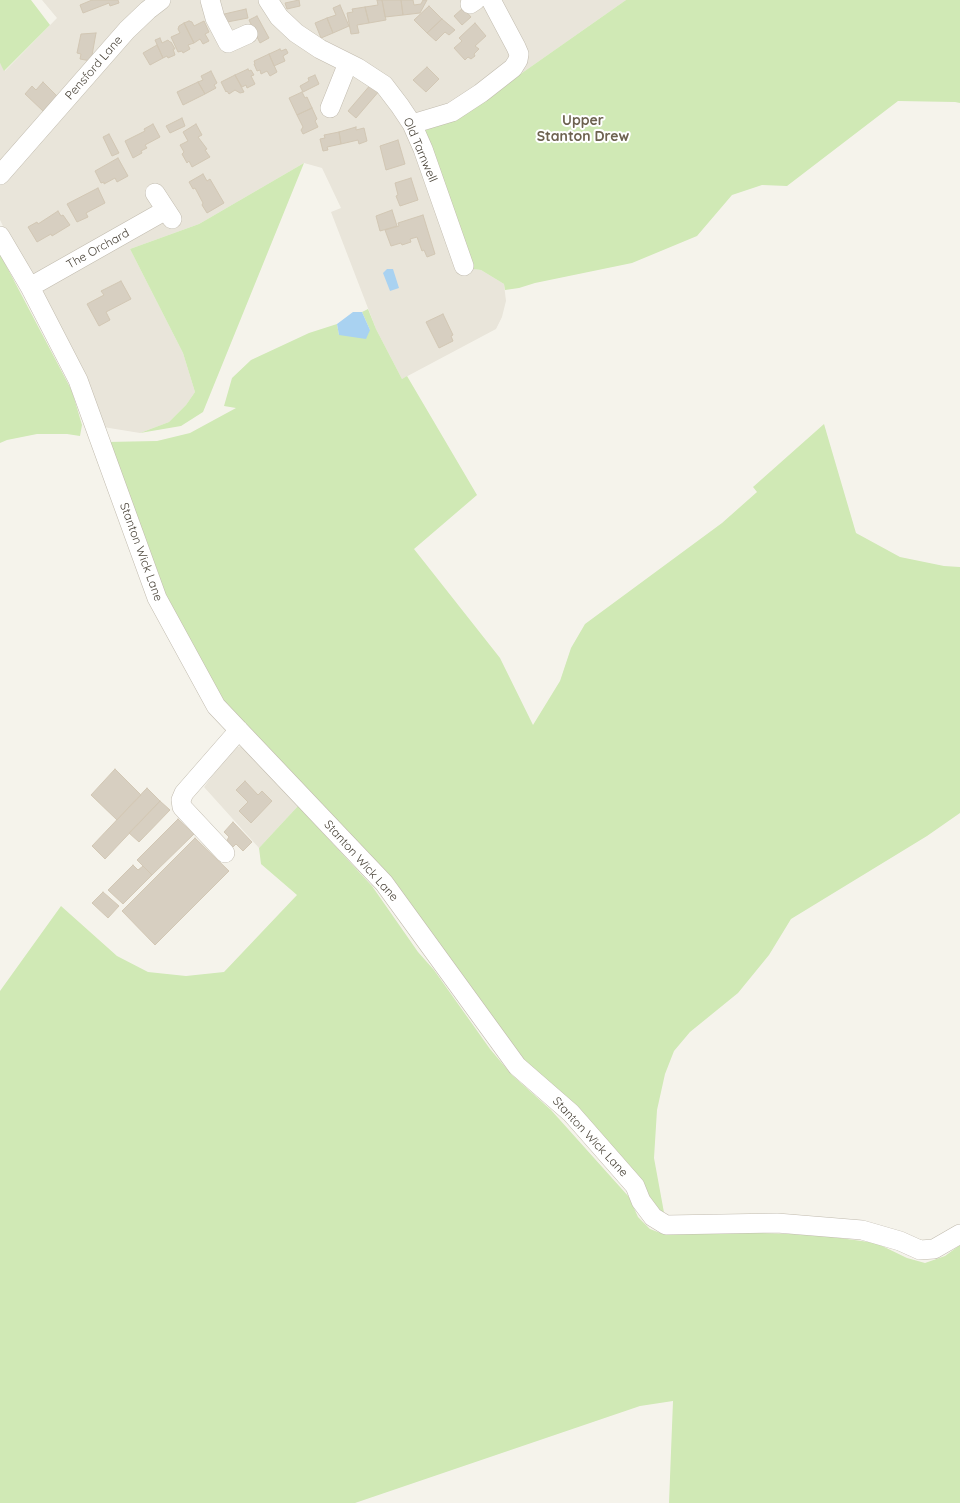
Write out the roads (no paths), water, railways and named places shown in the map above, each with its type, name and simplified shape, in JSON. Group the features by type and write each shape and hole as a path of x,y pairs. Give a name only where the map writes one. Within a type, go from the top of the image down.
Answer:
{"street":[{"name":"Pensford Lane","path":"0,175 127,30 161,0"},
{"path":"210,0 215,18 228,43 248,34"},
{"name":"Old Tarnwell","path":"268,0 279,17 296,33 320,49 358,68 384,85 400,106 412,124 464,266"},
{"path":"412,124 452,112 482,93 513,68 518,60 519,54 491,0"},
{"path":"330,108 348,63"},
{"name":"The Orchard","path":"30,287 169,215 154,193"},
{"name":"Stanton Wick Lane","path":"0,236 30,287 78,380 157,598 216,706 384,883 517,1066 571,1113 635,1186 641,1201 653,1216 666,1225 777,1223 862,1230 900,1241 920,1250 934,1249 960,1234"},
{"path":"225,853 182,807 181,800 184,793 239,730"}],"water":[{"path":"387,269 393,269 399,288 390,291 383,273"},
{"path":"353,312 362,312 370,330 366,339 339,335 337,324"}],"district":[{"name":"Upper Stanton Drew","path":"583,130"}]}
